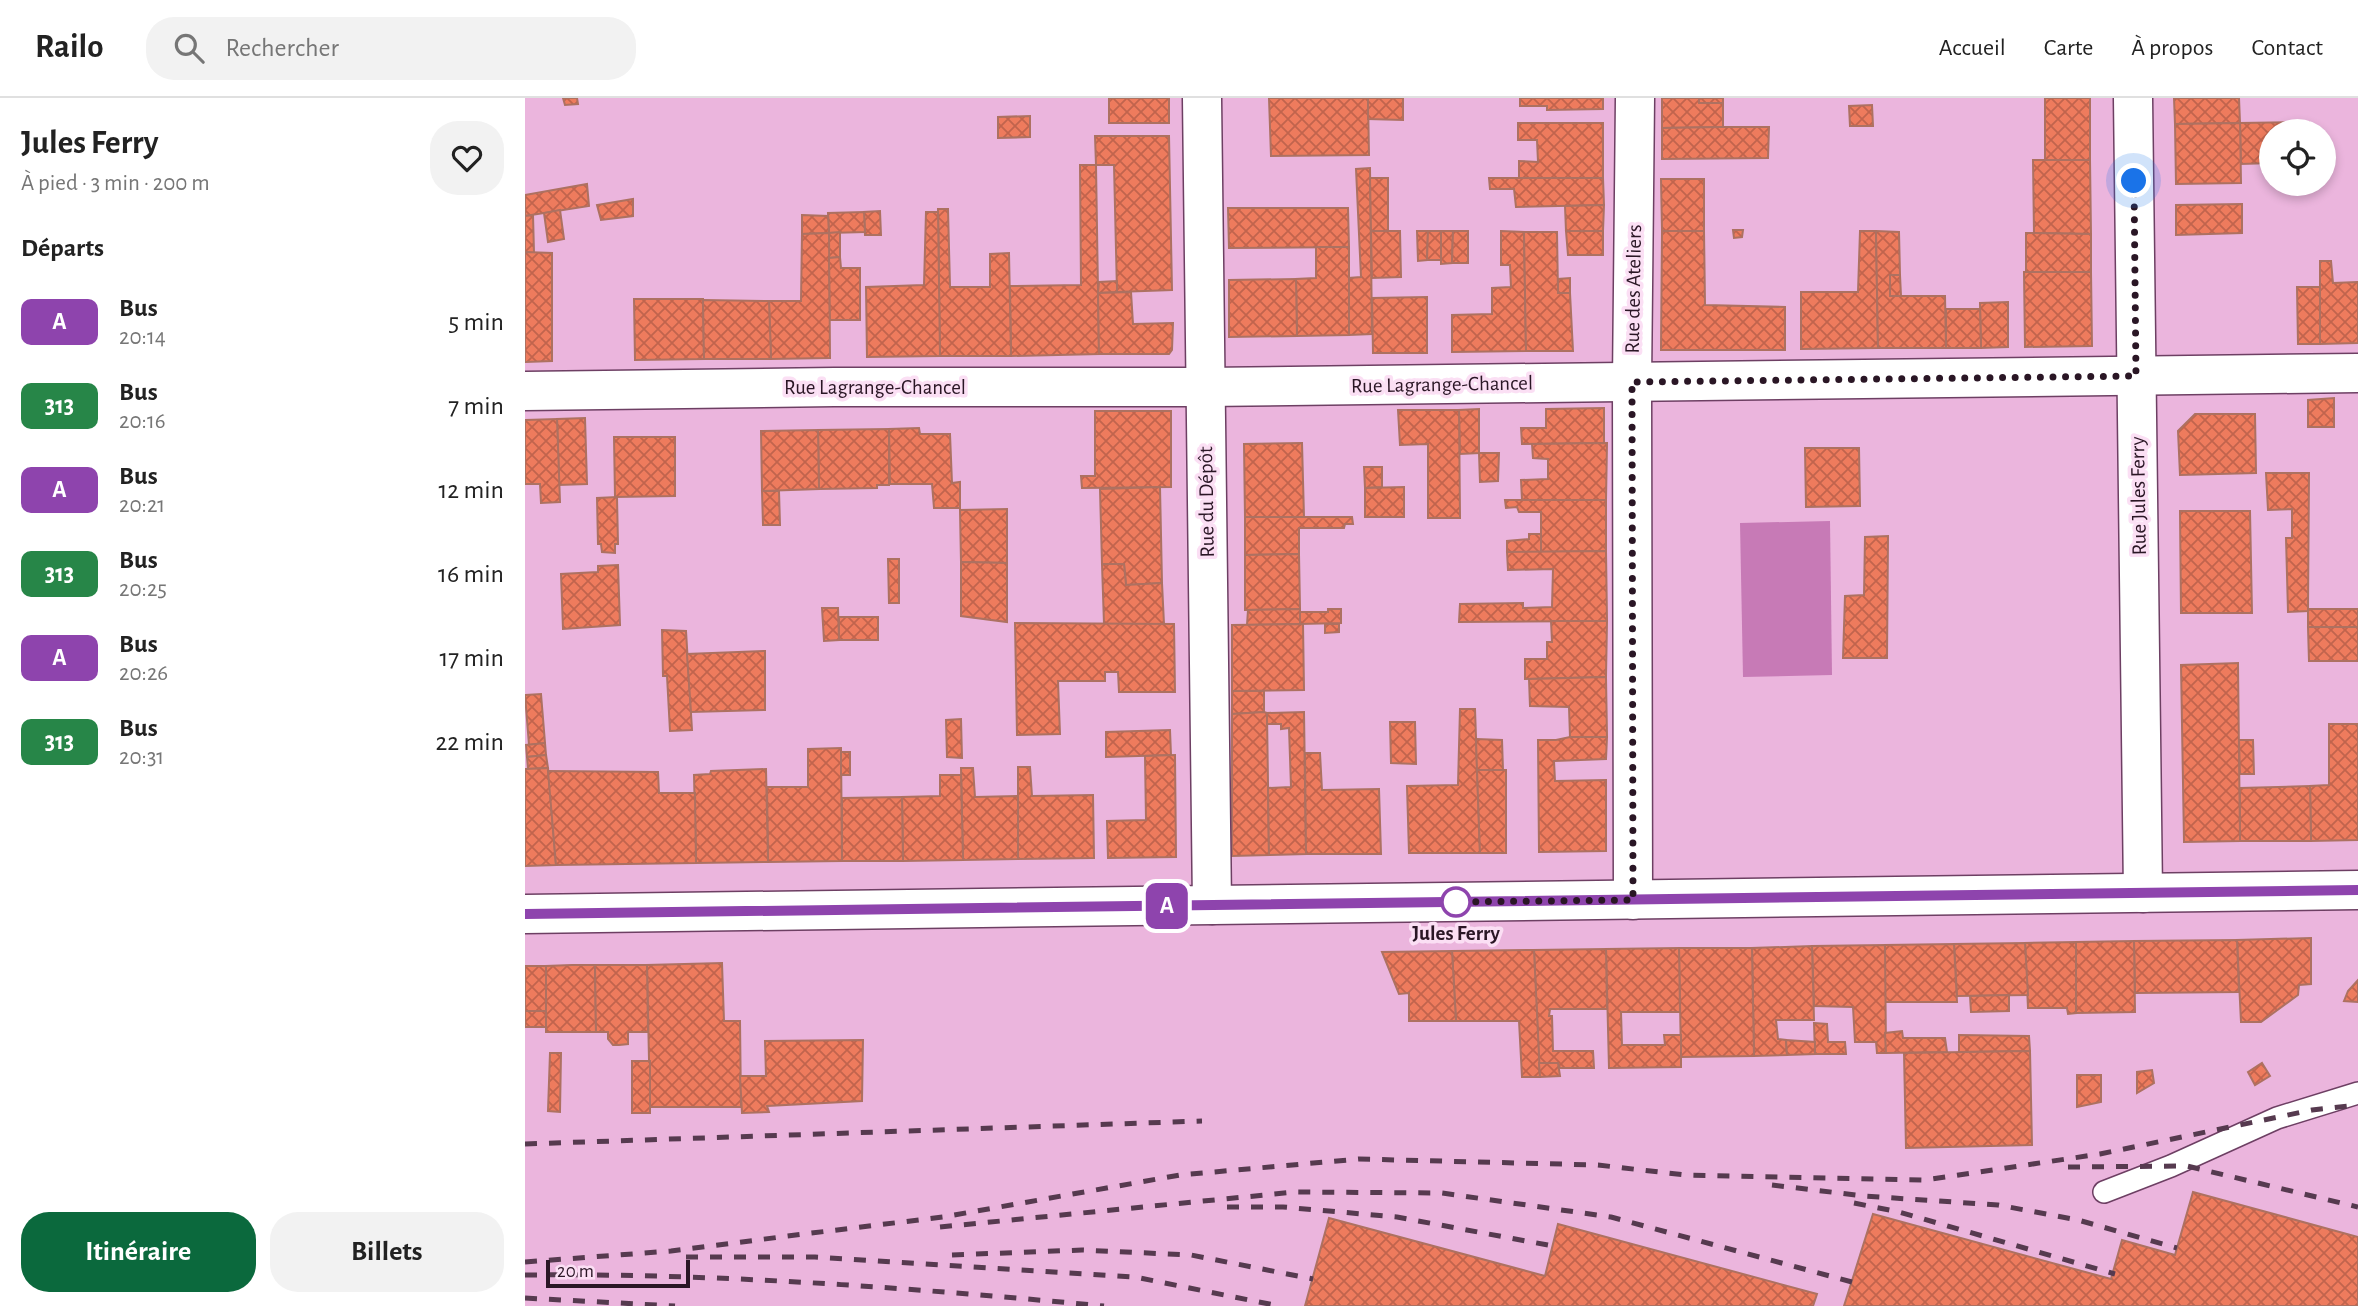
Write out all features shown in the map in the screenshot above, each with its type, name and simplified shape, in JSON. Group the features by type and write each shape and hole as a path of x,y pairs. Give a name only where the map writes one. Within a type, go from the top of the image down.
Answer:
{"street":[{"name":"Rue du Dépôt","path":"1202,98 1212,905"},
{"name":"Rue des Ateliers","path":"1633,900 1632,382 1635,98"},
{"name":"Rue Jules Ferry","path":"2133,98 2143,893"},
{"name":"Rue Lagrange-Chancel","path":"525,391 834,387 1205,387 2358,373"},
{"path":"525,914 2358,890"}],"lane":[{"path":"2104,1192 2171,1166 2277,1118 2358,1093"}],"shaded area":[{"path":"1830,521 1832,675 1743,677 1740,523"}],"building":[{"path":"563,98 577,98 578,104 565,105"},
{"path":"1109,98 1169,98 1169,123 1109,123"},
{"path":"1269,98 1368,98 1369,155 1271,156"},
{"path":"1368,98 1403,98 1403,120 1368,119"},
{"path":"1520,98 1603,98 1603,109 1547,110 1547,106 1520,106"},
{"path":"1662,98 1699,98 1699,103 1723,103 1723,127 1662,128"},
{"path":"1699,98 1723,98 1723,103 1699,103"},
{"path":"2045,98 2090,98 2090,160 2045,160"},
{"path":"2174,98 2239,98 2240,123 2175,124"},
{"path":"1872,105 1873,126 1850,126 1849,106"},
{"path":"1030,116 1030,137 998,138 998,117"},
{"path":"1518,123 1603,123 1603,178 1519,178 1519,161 1538,162 1537,140 1518,140"},
{"path":"2240,123 2259,123 2259,163 2241,164"},
{"path":"2240,123 2241,183 2176,184 2175,124"},
{"path":"1769,127 1768,158 1662,159 1662,128"},
{"path":"1095,136 1169,136 1172,290 1117,292 1114,165 1096,165"},
{"path":"2033,160 2090,160 2091,234 2034,233"},
{"path":"1080,165 1096,165 1099,354 1011,356 1010,286 1081,285"},
{"path":"1370,168 1372,334 1349,335 1349,278 1361,277 1356,169"},
{"path":"1370,178 1388,178 1388,231 1371,231"},
{"path":"1489,178 1603,178 1604,205 1516,207 1514,189 1490,189"},
{"path":"1661,179 1704,179 1704,231 1662,231"},
{"path":"587,184 589,206 525,216 525,195"},
{"path":"633,199 633,216 601,220 597,205"},
{"path":"2242,204 2242,233 2176,235 2176,205"},
{"path":"1604,205 1603,231 1566,231 1565,206"},
{"path":"1228,208 1348,208 1349,247 1229,248"},
{"path":"938,209 948,209 950,287 990,287 990,254 1009,253 1011,356 940,356"},
{"path":"560,210 564,239 548,242 544,213"},
{"path":"880,211 881,235 865,235 864,212"},
{"path":"864,212 865,232 829,233 828,213"},
{"path":"926,212 938,212 940,356 867,357 866,287 924,285"},
{"path":"533,215 534,253 525,252 525,216"},
{"path":"802,215 828,216 829,233 802,234"},
{"path":"1733,230 1743,230 1742,237 1734,238"},
{"path":"1371,231 1400,231 1401,277 1372,278"},
{"path":"1417,231 1428,231 1427,260 1418,261"},
{"path":"1428,231 1441,231 1441,260 1427,260"},
{"path":"1441,231 1453,231 1452,263 1441,264"},
{"path":"1453,231 1468,231 1468,263 1452,263"},
{"path":"1501,231 1524,232 1526,351 1452,352 1452,315 1492,314 1492,288 1511,287 1510,265 1501,265"},
{"path":"1566,231 1603,231 1603,255 1568,255"},
{"path":"1662,231 1704,231 1705,305 1785,307 1785,350 1661,350"},
{"path":"1860,231 1876,231 1878,348 1801,349 1801,292 1858,292"},
{"path":"1876,231 1899,232 1900,275 1890,275 1890,296 1945,296 1946,348 1878,348"},
{"path":"840,232 840,257 829,258 829,233"},
{"path":"1524,232 1557,232 1558,293 1570,293 1573,351 1526,351"},
{"path":"829,233 830,358 771,359 769,301 801,301 802,234"},
{"path":"2026,233 2091,234 2091,272 2026,273"},
{"path":"1316,247 1349,247 1349,335 1297,336 1296,279 1316,278"},
{"path":"525,252 552,253 552,361 525,362"},
{"path":"840,257 841,268 860,268 860,320 830,320 829,258"},
{"path":"2320,261 2331,261 2333,283 2358,282 2358,343 2320,344"},
{"path":"2024,272 2091,272 2092,346 2025,347"},
{"path":"1890,275 1900,275 1901,296 1890,296"},
{"path":"1570,278 1570,293 1558,293 1558,279"},
{"path":"1296,279 1297,336 1229,337 1229,280"},
{"path":"1117,281 1117,292 1098,293 1099,282"},
{"path":"2297,287 2320,287 2320,344 2298,344"},
{"path":"1131,292 1133,324 1173,323 1172,350 1169,354 1099,354 1098,293"},
{"path":"1427,297 1427,353 1373,353 1372,298"},
{"path":"634,299 703,299 704,359 635,360"},
{"path":"703,300 769,301 771,359 704,359"},
{"path":"2008,302 2008,347 1981,348 1980,303"},
{"path":"1946,309 1980,309 1981,348 1946,348"},
{"path":"2334,398 2334,427 2308,427 2308,400"},
{"path":"1604,408 1604,443 1522,444 1521,428 1546,428 1546,409"},
{"path":"1479,409 1479,453 1460,454 1459,410"},
{"path":"1398,410 1459,410 1460,518 1428,518 1428,444 1400,445"},
{"path":"1095,411 1171,411 1171,487 1082,488 1081,476 1095,476"},
{"path":"2195,414 2255,414 2256,473 2180,475 2178,431"},
{"path":"585,418 587,484 559,485 557,419"},
{"path":"557,419 560,502 541,503 540,484 525,484 525,420"},
{"path":"919,428 920,434 950,434 952,483 960,482 960,508 934,508 932,484 890,484 889,429"},
{"path":"889,429 889,485 877,485 877,488 819,489 818,430"},
{"path":"818,430 819,489 762,491 761,431"},
{"path":"614,437 675,437 675,496 615,497"},
{"path":"1302,443 1304,517 1245,517 1244,444"},
{"path":"1607,443 1606,500 1522,500 1521,480 1548,479 1548,459 1533,458 1532,444"},
{"path":"1805,448 1859,448 1860,506 1806,507"},
{"path":"1479,453 1499,453 1498,481 1480,482"},
{"path":"1364,467 1382,467 1382,487 1365,488"},
{"path":"2266,473 2309,473 2308,611 2288,612 2286,538 2292,538 2292,509 2268,510"},
{"path":"1160,487 1162,583 1126,585 1124,564 1102,564 1100,489"},
{"path":"1404,487 1404,517 1365,517 1365,488"},
{"path":"762,491 779,491 780,525 763,525"},
{"path":"617,497 618,544 615,544 615,553 602,552 601,544 598,544 597,498"},
{"path":"1505,500 1606,500 1606,551 1541,552 1541,512 1519,512 1517,507 1506,508"},
{"path":"1007,509 1007,563 961,562 960,510"},
{"path":"2180,511 2250,511 2252,613 2181,613"},
{"path":"1245,517 1352,517 1353,524 1345,524 1344,528 1299,528 1299,554 1245,555"},
{"path":"1529,534 1541,534 1541,552 1507,552 1507,541 1529,539"},
{"path":"1888,536 1887,658 1843,658 1845,596 1864,595 1865,537"},
{"path":"1606,551 1607,621 1459,622 1460,604 1523,603 1523,608 1552,607 1553,569 1508,570 1507,552"},
{"path":"1299,554 1300,609 1245,610 1245,555"},
{"path":"888,559 899,559 899,603 889,603"},
{"path":"961,562 1007,563 1007,622 961,616"},
{"path":"1102,564 1124,564 1126,585 1162,583 1164,624 1104,624"},
{"path":"618,565 620,625 563,629 561,574 598,572 598,566"},
{"path":"822,608 838,608 839,640 824,641"},
{"path":"1300,609 1300,624 1247,625 1248,610"},
{"path":"1328,609 1341,609 1341,623 1300,624 1300,612 1328,612"},
{"path":"2308,609 2358,609 2358,627 2308,627"},
{"path":"839,617 878,617 878,640 839,640"},
{"path":"1551,621 1607,621 1606,677 1525,679 1525,659 1547,659 1547,642 1552,642"},
{"path":"1015,623 1174,624 1175,692 1119,692 1118,672 1105,672 1105,681 1058,681 1060,734 1017,735"},
{"path":"1303,624 1304,690 1232,691 1232,625"},
{"path":"1325,624 1339,624 1339,632 1325,633"},
{"path":"2308,627 2358,627 2358,661 2309,661"},
{"path":"662,630 686,631 692,730 670,731 667,676 663,676"},
{"path":"765,651 765,710 691,712 687,654"},
{"path":"2238,663 2240,841 2184,842 2181,665"},
{"path":"1606,677 1607,737 1570,737 1569,707 1530,706 1529,679"},
{"path":"1232,691 1264,691 1264,712 1232,714"},
{"path":"541,694 545,743 529,745 525,695"},
{"path":"1460,709 1475,709 1480,853 1409,853 1407,786 1458,785"},
{"path":"1304,712 1306,854 1269,855 1268,788 1291,787 1289,728 1281,729 1281,724 1267,724 1267,713"},
{"path":"1267,713 1269,855 1232,856 1232,714"},
{"path":"961,719 962,758 947,757 946,720"},
{"path":"1390,722 1415,722 1416,764 1391,763"},
{"path":"2329,724 2358,724 2358,840 2311,841 2310,786 2329,785"},
{"path":"1170,730 1171,755 1106,757 1106,732"},
{"path":"1607,737 1606,759 1554,761 1555,781 1606,780 1606,851 1539,852 1538,740"},
{"path":"1476,739 1502,740 1503,770 1477,770"},
{"path":"2239,740 2253,740 2254,774 2240,774"},
{"path":"545,743 546,755 527,757 526,745"},
{"path":"841,748 842,861 768,862 767,787 808,787 808,749"},
{"path":"841,752 850,752 850,775 841,775"},
{"path":"1305,753 1320,753 1322,790 1379,789 1381,854 1306,854"},
{"path":"546,755 548,768 528,769 527,757"},
{"path":"1175,755 1176,857 1108,858 1107,821 1146,820 1145,756"},
{"path":"1018,767 1030,767 1032,796 1093,795 1094,858 1018,859"},
{"path":"548,768 556,865 525,866 525,769"},
{"path":"961,768 973,768 975,797 1018,796 1018,859 963,860"},
{"path":"766,769 768,862 696,863 694,775 710,774 711,771"},
{"path":"1477,770 1506,770 1506,853 1480,853"},
{"path":"548,771 658,772 659,793 695,793 696,863 556,865"},
{"path":"940,775 961,775 963,860 903,861 902,797 940,796"},
{"path":"2310,786 2311,841 2240,841 2240,788"},
{"path":"902,797 903,861 842,861 842,798"},
{"path":"2311,938 2311,984 2299,985 2298,995 2261,1022 2241,1022 2237,940"},
{"path":"2237,940 2239,992 2135,993 2134,941"},
{"path":"2134,941 2135,1012 2076,1013 2076,942"},
{"path":"2076,942 2076,1013 2068,1014 2067,1008 2028,1008 2025,943"},
{"path":"2025,943 2028,995 1957,996 1954,944"},
{"path":"1954,944 1957,1002 1885,1002 1885,945"},
{"path":"1885,945 1886,1053 1877,1053 1876,1042 1855,1042 1853,1007 1814,1006 1812,946"},
{"path":"1812,946 1814,1020 1776,1020 1778,1039 1786,1040 1787,1055 1754,1056 1752,948"},
{"path":"1679,948 1752,948 1754,1056 1681,1057"},
{"path":"1679,948 1680,1012 1621,1012 1622,1045 1665,1045 1664,1035 1681,1035 1681,1067 1609,1068 1606,949"},
{"path":"1606,949 1607,1009 1550,1009 1549,1016 1552,1016 1553,1051 1593,1051 1594,1068 1560,1068 1558,1063 1539,1063 1534,950"},
{"path":"1534,950 1540,1077 1522,1077 1519,1021 1456,1021 1452,951"},
{"path":"1452,951 1456,1021 1409,1021 1409,993 1399,994 1382,952"},
{"path":"722,963 724,1021 740,1021 741,1107 650,1107 647,965"},
{"path":"595,965 596,1032 546,1032 546,966"},
{"path":"595,965 647,965 648,1032 628,1032 628,1044 613,1045 608,1039 608,1032 596,1032"},
{"path":"525,966 546,966 546,1011 525,1011"},
{"path":"2358,980 2358,1002 2344,1001 2348,991"},
{"path":"2009,995 2009,1011 1971,1012 1970,996"},
{"path":"525,1011 546,1011 546,1027 525,1027"},
{"path":"1814,1023 1827,1024 1828,1042 1845,1042 1846,1054 1815,1054"},
{"path":"1902,1031 1903,1038 1945,1038 1947,1052 1886,1053 1885,1033"},
{"path":"1959,1035 2029,1036 2030,1051 1959,1052"},
{"path":"863,1040 862,1101 767,1106 769,1112 742,1113 740,1076 766,1076 765,1041"},
{"path":"1786,1040 1815,1042 1815,1054 1787,1055"},
{"path":"2030,1051 2032,1145 1906,1148 1904,1053"},
{"path":"550,1053 561,1053 560,1112 548,1111"},
{"path":"632,1061 650,1061 650,1113 632,1113"},
{"path":"1539,1063 1558,1063 1560,1076 1540,1077"},
{"path":"2262,1063 2270,1076 2255,1085 2248,1072"},
{"path":"2152,1070 2154,1083 2137,1093 2137,1072"},
{"path":"2077,1075 2101,1075 2101,1102 2077,1107"},
{"path":"2193,1192 2358,1237 2358,1306 1844,1306 1873,1214 2111,1279 2122,1240 2175,1255"},
{"path":"1329,1218 1545,1276 1558,1224 1817,1294 1813,1306 1305,1306"}],"railway":[{"path":"525,1262 671,1251 943,1217 1180,1175 1359,1159 1598,1165 1685,1175 1925,1180 2100,1154 2312,1110 2358,1105"},
{"path":"525,1144 1202,1121"},
{"path":"2068,1167 2187,1166 2358,1207"},
{"path":"1772,1185 1864,1196 1998,1205 2078,1220 2177,1248"},
{"path":"940,1227 1295,1192 1442,1193 1611,1217 1852,1282"},
{"path":"1854,1203 1899,1212 2115,1274"},
{"path":"1227,1207 1283,1207 1397,1217 1553,1246"},
{"path":"952,1255 1082,1250 1191,1255 1313,1279"},
{"path":"686,1257 815,1257 1135,1277 1279,1306"},
{"path":"525,1275 742,1279 960,1293 1104,1306"},
{"path":"525,1298 675,1306"}],"bus line":[{"name":"A","path":"525,914 2358,890"}],"place":[{"name":"Jules Ferry","path":"1456,902"}],"route":[{"path":"1456,902 1447,902 1633,900 1632,382 2136,376 2134,181"}]}
